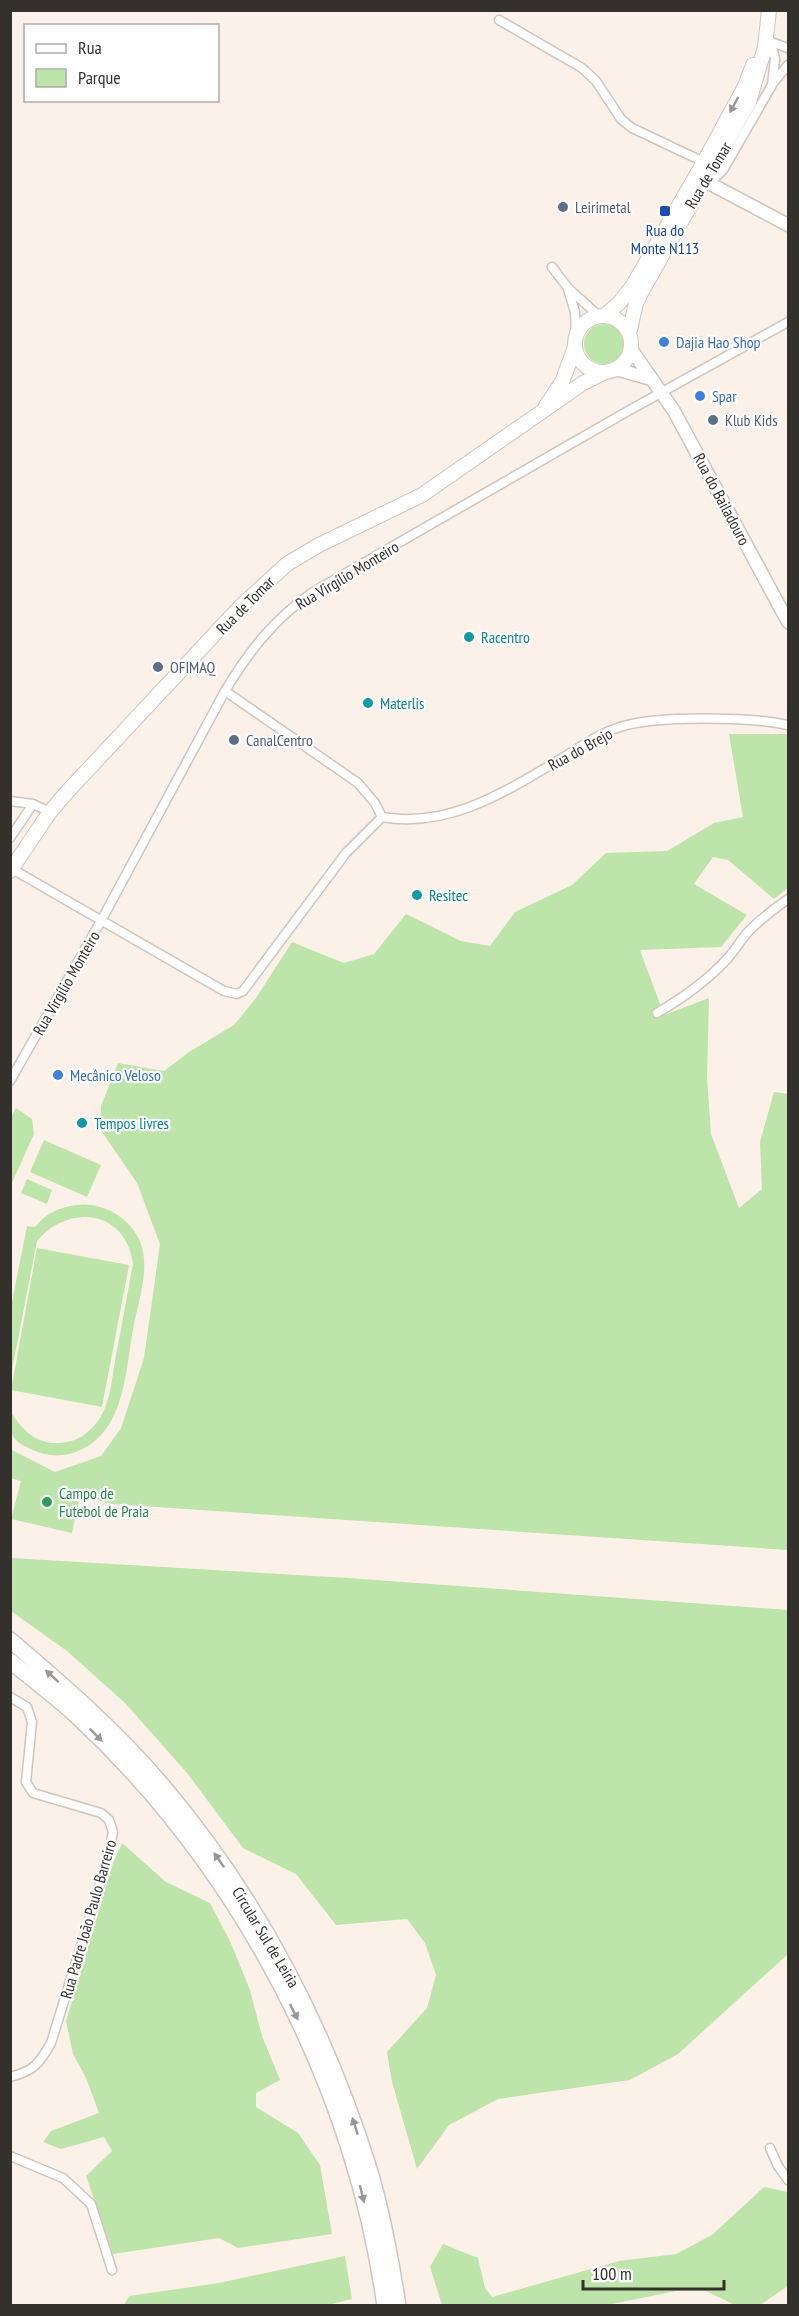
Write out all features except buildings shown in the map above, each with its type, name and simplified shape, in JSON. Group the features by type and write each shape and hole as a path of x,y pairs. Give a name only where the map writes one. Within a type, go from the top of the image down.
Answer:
{"highway":[{"name":"Circular Sul de Leiria","path":"10,1640 106,1726 160,1783 217,1857 280,1954 327,2051 348,2108 379,2205 398,2306"},
{"name":"Circular Sul de Leiria","path":"10,1661 76,1715 153,1796 207,1866 257,1942 310,2045 339,2120 363,2194 385,2306"}],"main road":[{"name":"Rua de Tomar","path":"11,870 50,812 240,607 287,564 319,544 422,495 583,383 626,361 631,349 629,334 634,310 642,291 749,102 756,85 769,39 768,10"},
{"name":"Rua de Tomar","path":"540,412 562,381 576,341 586,321 601,316 619,303 632,287 704,162 748,77 768,10"},
{"path":"601,316 618,320 629,334"},
{"path":"576,341 582,363 588,368 610,371"}],"street":[{"path":"499,20 582,68 596,81 621,118 632,128 704,162 702,172 705,181 789,225"},
{"path":"769,39 789,48"},
{"path":"769,39 775,66 772,85"},
{"path":"689,186 716,177 723,170 772,85 789,65"},
{"path":"552,267 568,288 601,316"},
{"path":"568,288 575,312 576,341"},
{"name":"Rua Virgílio Monteiro","path":"10,1081 101,921 225,692 263,635 283,615 304,598 486,492 789,322"},
{"name":"Rua do Bailadouro","path":"631,349 662,392 789,622"},
{"path":"610,371 651,379"},
{"path":"11,870 224,991 237,994 248,986 346,853 382,818 375,803 358,783 225,692"},
{"name":"Rua do Brejo","path":"382,818 402,820 427,817 471,807 500,795 598,736 636,723 684,720 766,721 789,725"},
{"path":"10,801 33,804 50,812"},
{"path":"10,838 33,804"},
{"path":"657,1013 677,1002 706,979 763,918 789,899"},
{"name":"Rua Padre João Paulo Barreiro","path":"10,1696 27,1707 32,1722 26,1782 33,1793 101,1813 109,1820 113,1832 106,1865 51,2043 40,2062 27,2072 10,2076"},
{"path":"770,2148 778,2166 789,2180"},
{"path":"10,2157 63,2178 91,2204 112,2270"}],"green space":[{"path":"604,324 612,325 618,330 623,336 623,352 618,358 612,363 604,364 596,363 590,358 585,352 584,344 585,336 590,330 596,325"},
{"path":"729,734 787,734 788,888 774,899 728,860 713,857 694,884 747,915 721,947 640,950 664,1015 709,998 707,1077 711,1134 739,1208 762,1189 760,1142 774,1092 788,1094 788,1550 112,1504 80,1496 72,1533 11,1519 21,1481 11,1478 10,1449 55,1472 101,1456 121,1428 144,1358 160,1244 137,1183 100,1129 101,1106 118,1063 164,1071 189,1052 234,1025 256,998 292,942 344,963 374,954 406,914 461,941 490,946 515,912 572,885 606,853 667,851 714,823 743,817"},
{"path":"16,1108 32,1119 34,1134 11,1185 11,1117"},
{"path":"44,1140 101,1165 87,1197 30,1172"},
{"path":"27,1179 52,1190 47,1204 21,1193"},
{"path":"86,1204 106,1209 131,1226 141,1244 144,1275 124,1384 113,1418 103,1433 90,1445 63,1455 42,1454 20,1443 13,1436 11,1412 30,1434 50,1443 65,1443 77,1439 87,1433 96,1423 104,1411 109,1396 133,1264 128,1246 120,1232 108,1223 94,1218 80,1217 65,1221 50,1229 37,1241 11,1375 11,1307 27,1226 35,1227 53,1212"},
{"path":"37,1248 129,1265 102,1407 11,1390"},
{"path":"11,1558 348,1578 788,1610 788,1954 678,2054 630,2080 498,2099 449,2125 417,2169 392,2082 387,2052 427,2008 436,1975 425,1943 407,1919 336,1925 296,1874 243,1848 187,1773 125,1703 67,1651 11,1611"},
{"path":"122,1843 166,1882 210,1903 230,1941 250,1990 262,2036 280,2080 256,2093 256,2107 298,2133 320,2165 332,2234 238,2248 219,2238 113,2254 86,2176 112,2151 104,2137 61,2149 43,2142 51,2131 99,2113 86,2078 73,2054 66,2021 113,1863"},
{"path":"764,2187 788,2192 788,2286 760,2305 735,2305 706,2291 676,2291 607,2305 442,2305 430,2267 443,2244 478,2258 485,2288 492,2297 619,2261 676,2254 712,2235"},
{"path":"345,2256 352,2299 323,2306 124,2305 129,2296 219,2283"}],"place":[{"name":"Leirimetal","path":"563,207"},
{"name":"Rua do Monte N113","path":"665,211"},
{"name":"Dajia Hao Shop","path":"664,342"},
{"name":"Spar","path":"700,396"},
{"name":"Klub Kids","path":"713,420"},
{"name":"Racentro","path":"469,637"},
{"name":"OFIMAQ","path":"158,667"},
{"name":"Materlis","path":"368,703"},
{"name":"CanalCentro","path":"234,740"},
{"name":"Resitec","path":"417,895"},
{"name":"Mecânico Veloso","path":"58,1075"},
{"name":"Tempos livres","path":"82,1123"},
{"name":"Campo de Futebol de Praia","path":"47,1502"}]}
